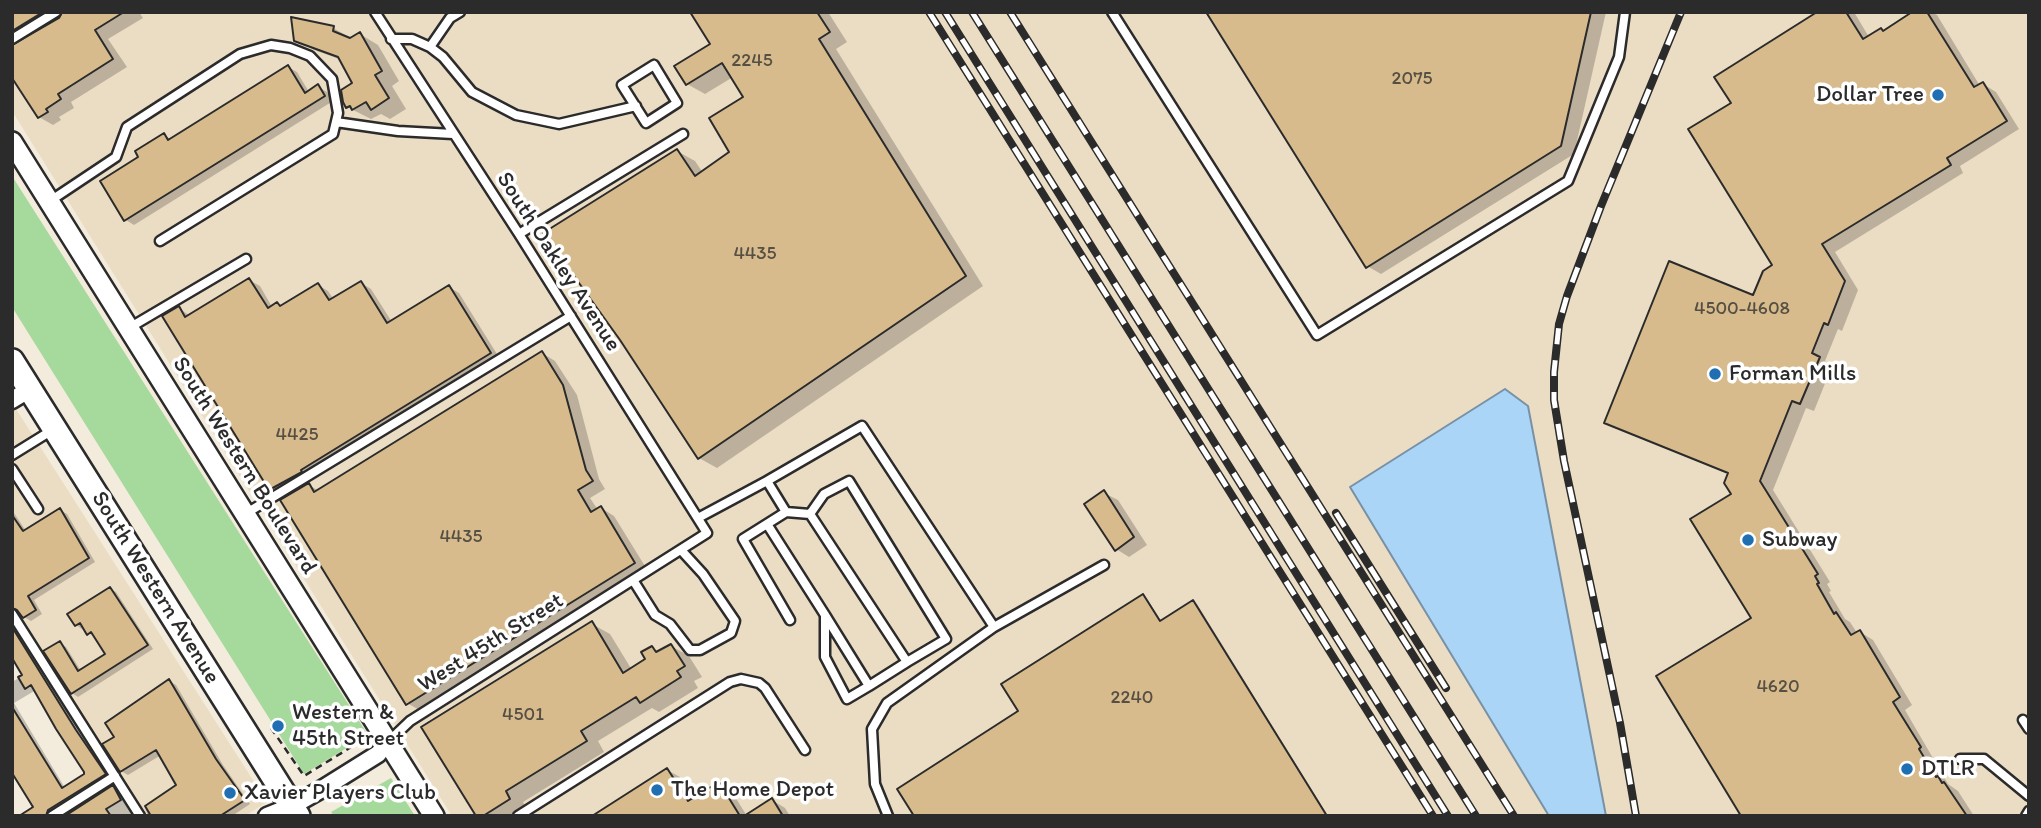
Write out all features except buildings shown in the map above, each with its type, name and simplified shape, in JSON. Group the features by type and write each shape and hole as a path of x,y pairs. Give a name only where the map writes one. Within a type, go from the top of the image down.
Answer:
{"main road":[{"name":"South Western Avenue","path":"12,361 21,394 55,429 295,811"}],"street":[{"name":"South Western Boulevard","path":"12,142 434,816"},
{"name":"West 45th Street","path":"267,816 295,811 378,754 388,742"}],"lane":[{"path":"12,39 56,12"},
{"name":"South Oakley Avenue","path":"375,12 519,234 707,534"},
{"path":"429,47 450,18 460,12"},
{"path":"1112,12 1317,335 1568,181 1619,57 1625,12"},
{"path":"391,39 412,39 429,47 443,57 472,92 516,115 559,124 636,106"},
{"path":"50,201 116,157 127,127 240,54 271,45 290,48 310,56 332,79 338,113 333,134 160,242"},
{"path":"654,65 677,103 646,123 636,106 622,85 654,65"},
{"path":"336,122 398,131 453,134"},
{"path":"519,234 683,134"},
{"path":"129,328 246,259"},
{"path":"245,514 571,316"},
{"path":"698,518 862,426 994,627"},
{"path":"12,455 55,429"},
{"path":"12,469 38,509"},
{"path":"767,481 786,512"},
{"path":"810,514 824,494 849,481 946,639 847,699 825,657 825,615"},
{"path":"790,620 743,539 786,512 810,514"},
{"path":"810,514 907,662"},
{"path":"767,524 869,686"},
{"name":"West 45th Street","path":"388,742 410,721 707,534"},
{"path":"634,580 655,615 670,624 690,650 700,650 731,633 735,621 703,574 681,550"},
{"path":"888,816 875,784 873,729 887,703 994,627 1104,565"},
{"path":"12,614 140,816"},
{"path":"518,816 730,682 741,679 750,680 765,688 805,750"},
{"path":"2023,720 2029,729"},
{"path":"1960,759 1984,759 2029,796"},
{"path":"52,816 115,776"},
{"path":"2026,816 2029,811"}],"path":[{"path":"271,728 304,776 361,741"}],"shaded area":[{"path":"12,12 2029,12 2029,816 452,816 12,111"},
{"path":"16,409 267,802 245,816 140,816 12,614 12,411"}],"green space":[{"path":"12,176 368,735 304,774 12,307"},
{"path":"391,778 415,816 334,816 331,812"}],"water":[{"path":"1505,389 1528,406 1606,816 1549,816 1350,487"}],"railway":[{"path":"929,12 1433,816"},
{"path":"945,12 1448,816"},
{"path":"972,12 1476,816"},
{"path":"1010,12 1514,816"},
{"path":"1636,816 1620,723 1564,461 1554,400 1554,372 1559,324 1567,296 1681,12"},
{"path":"1336,513 1446,688"}],"place":[{"name":"Dollar Tree","path":"1938,95"},
{"name":"Forman Mills","path":"1715,374"},
{"name":"Subway","path":"1748,540"},
{"name":"Western & 45th Street","path":"278,726"},
{"name":"DTLR","path":"1907,769"},
{"name":"The Home Depot","path":"657,790"},
{"name":"Xavier Players Club","path":"230,793"}]}
